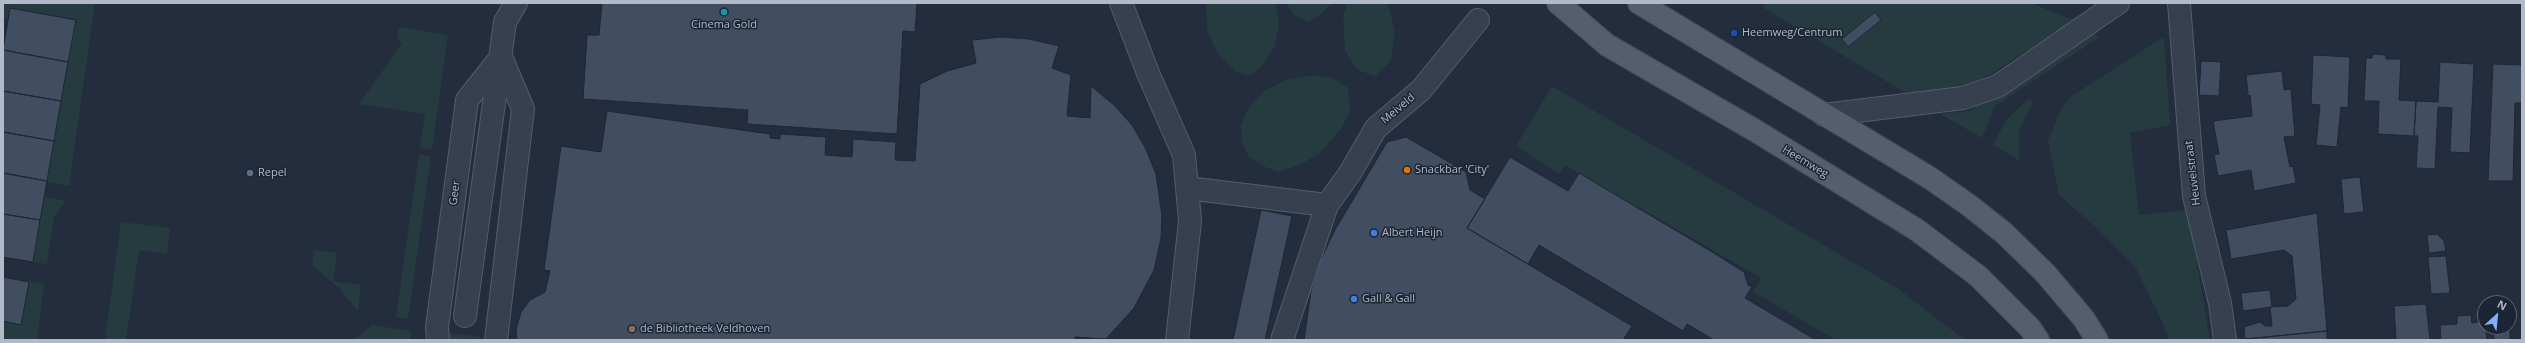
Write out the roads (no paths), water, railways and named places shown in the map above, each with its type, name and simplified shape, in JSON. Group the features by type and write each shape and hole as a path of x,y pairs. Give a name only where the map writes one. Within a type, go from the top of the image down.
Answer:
{"main road":[{"name":"Heemweg","path":"1558,3 1607,45 1756,131 1917,230 1978,276 2030,328 2038,340"},
{"path":"1642,5 1930,178 2004,232 2050,279 2084,319 2097,340"}],"street":[{"path":"465,316 506,22 516,3"},
{"path":"1121,3 1148,73 1184,155 1190,221 1176,340"},
{"path":"1824,115 1963,98 1998,86 2118,3"},
{"name":"Heuvelstraat","path":"2179,3 2194,196 2220,303 2225,340"},
{"name":"Meiveld","path":"1282,340 1327,205 1350,173 1376,128 1421,90 1478,20"},
{"path":"501,57 523,109 504,340"},
{"name":"Geer","path":"438,340 437,327 467,100 501,57"},
{"path":"1187,188 1327,205"}],"place":[{"name":"Cinema Gold","path":"724,12"},
{"name":"Heemweg/Centrum","path":"1734,33"},
{"name":"Snackbar 'City'","path":"1407,170"},
{"name":"Repel","path":"250,173"},
{"name":"Albert Heijn","path":"1374,233"},
{"name":"Gall & Gall","path":"1354,299"},
{"name":"de Bibliotheek Veldhoven","path":"632,329"}]}
